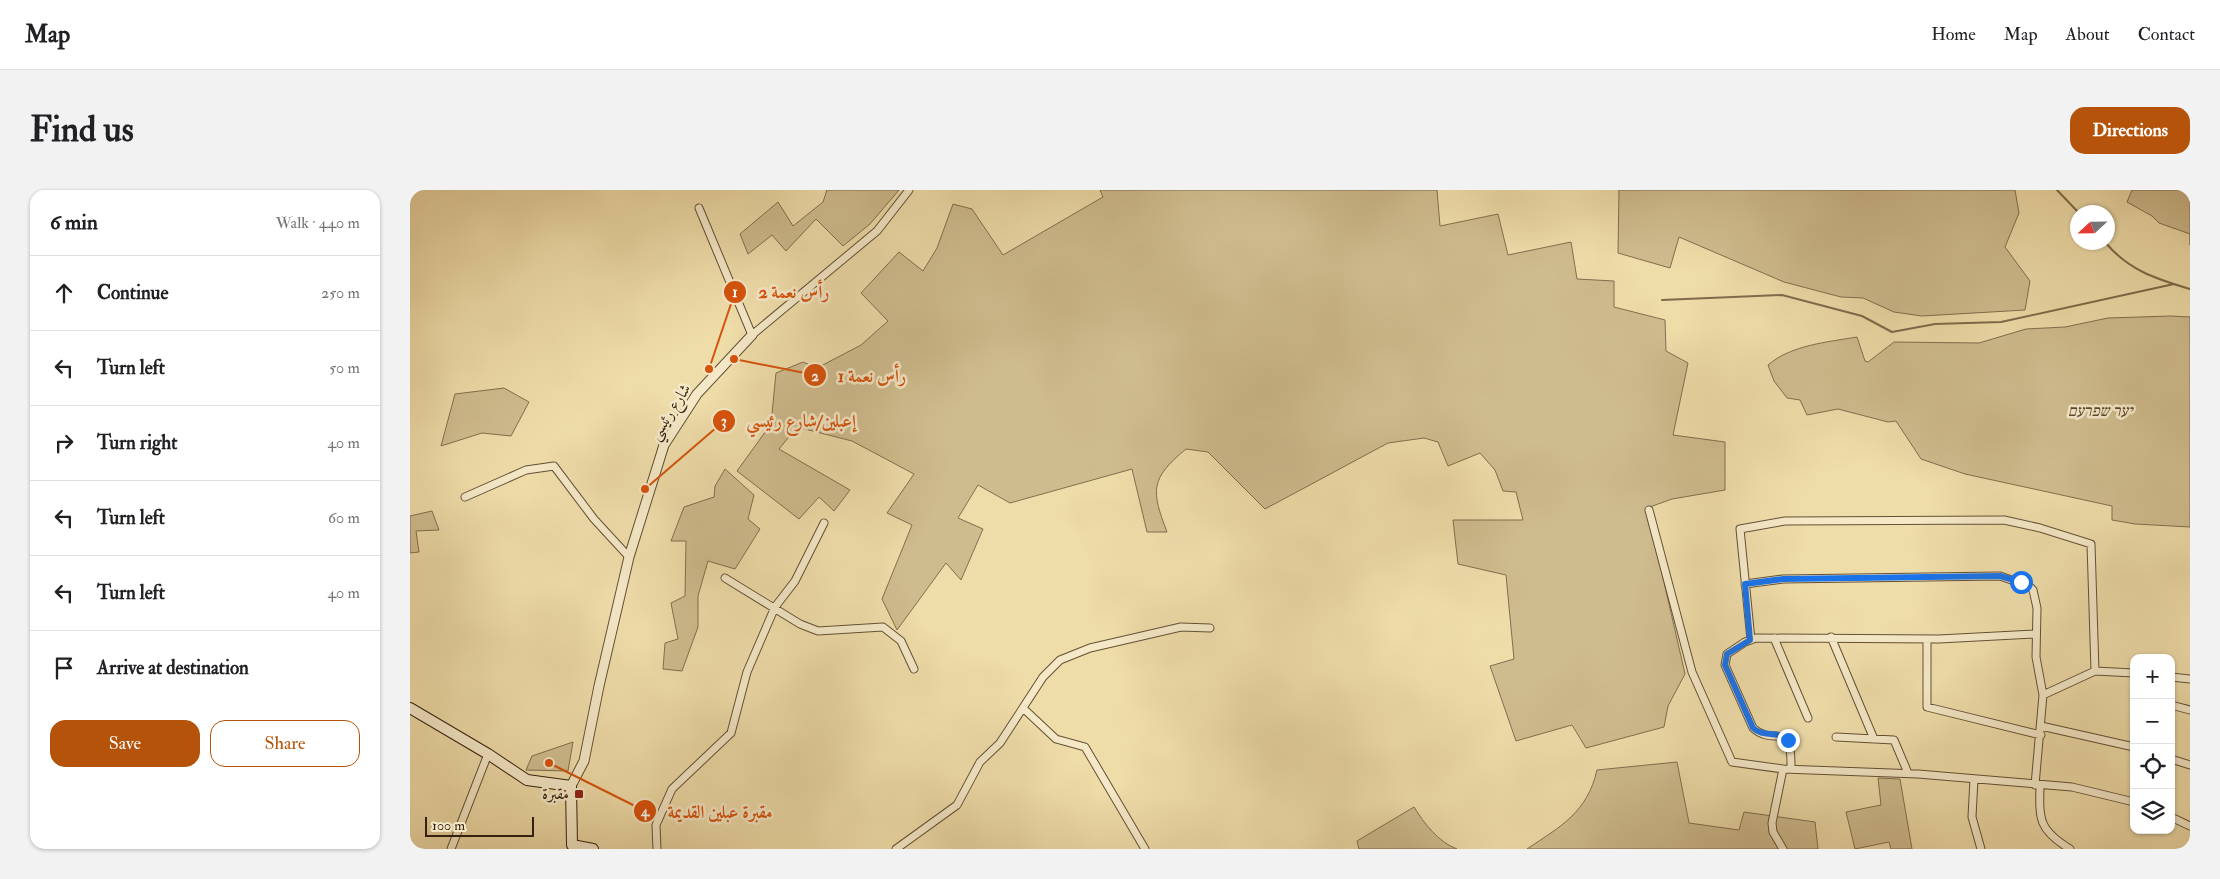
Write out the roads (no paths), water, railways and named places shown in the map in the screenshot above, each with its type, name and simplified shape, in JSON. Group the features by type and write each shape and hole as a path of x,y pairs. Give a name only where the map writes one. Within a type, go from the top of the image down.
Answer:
{"main road":[{"path":"410,708 488,754 527,780 571,786 572,847 593,849"}],"street":[{"name":"شارع رئيسي","path":"571,786 584,761 599,686 629,557 664,445 696,394 752,335 877,232 909,190"},
{"path":"700,208 752,335"},
{"path":"464,497 526,470 554,466 594,519 629,557"},
{"path":"1648,510 1692,672 1732,762 1787,769 1908,773 2072,787 2130,801"},
{"path":"1750,640 1740,529 1785,521 2004,520 2040,528 2091,544 2095,671"},
{"path":"657,849 656,825 672,789 731,733 747,672 775,608 795,581 824,523"},
{"path":"1745,584 1783,579 2000,576 2021,582 2033,590 2037,608 2036,657 2044,695 2038,785 2039,817 2044,828 2070,849"},
{"path":"725,578 800,624 818,630 884,627 901,641 914,669"},
{"path":"896,849 956,805 980,762 1000,743 1024,709 1043,677 1060,660 1090,648 1181,627 1210,628"},
{"path":"1783,849 1773,832 1772,823 1791,751 1788,740 1779,734 1761,734 1753,728 1725,665 1727,654 1750,640 1774,638 1927,639 2036,634"},
{"path":"1831,637 1874,739"},
{"path":"1774,638 1808,718"},
{"path":"1927,639 1927,708 2041,735"},
{"path":"2044,695 2095,671 2130,673"},
{"path":"2175,677 2190,679"},
{"path":"2175,706 2190,710"},
{"path":"1024,709 1056,739 1085,747 1145,849"},
{"path":"2041,726 2130,746"},
{"path":"1836,737 1894,740 1908,773"},
{"path":"451,849 488,754"},
{"path":"2175,759 2190,765"},
{"path":"1974,779 1972,816 1981,849"},
{"path":"2175,819 2190,826"}],"waterway":[{"path":"2057,190 2071,205"},
{"path":"2112,250 2133,267 2154,277 2190,289"},
{"path":"1662,300 1782,295 1862,316 1892,332 1935,324 2001,322 2174,284"}],"place":[{"name":"رأس نعمة 1","path":"734,359"},
{"name":"رأس نعمة 2","path":"709,369"},
{"name":"إعبلين/شارع رئيسي","path":"645,489"},
{"name":"مقبرة عبلين القديمة","path":"549,763"},
{"name":"مقبرة","path":"579,794"}],"park label":[{"name":"יער שפרעם","path":"2100,411"}]}
